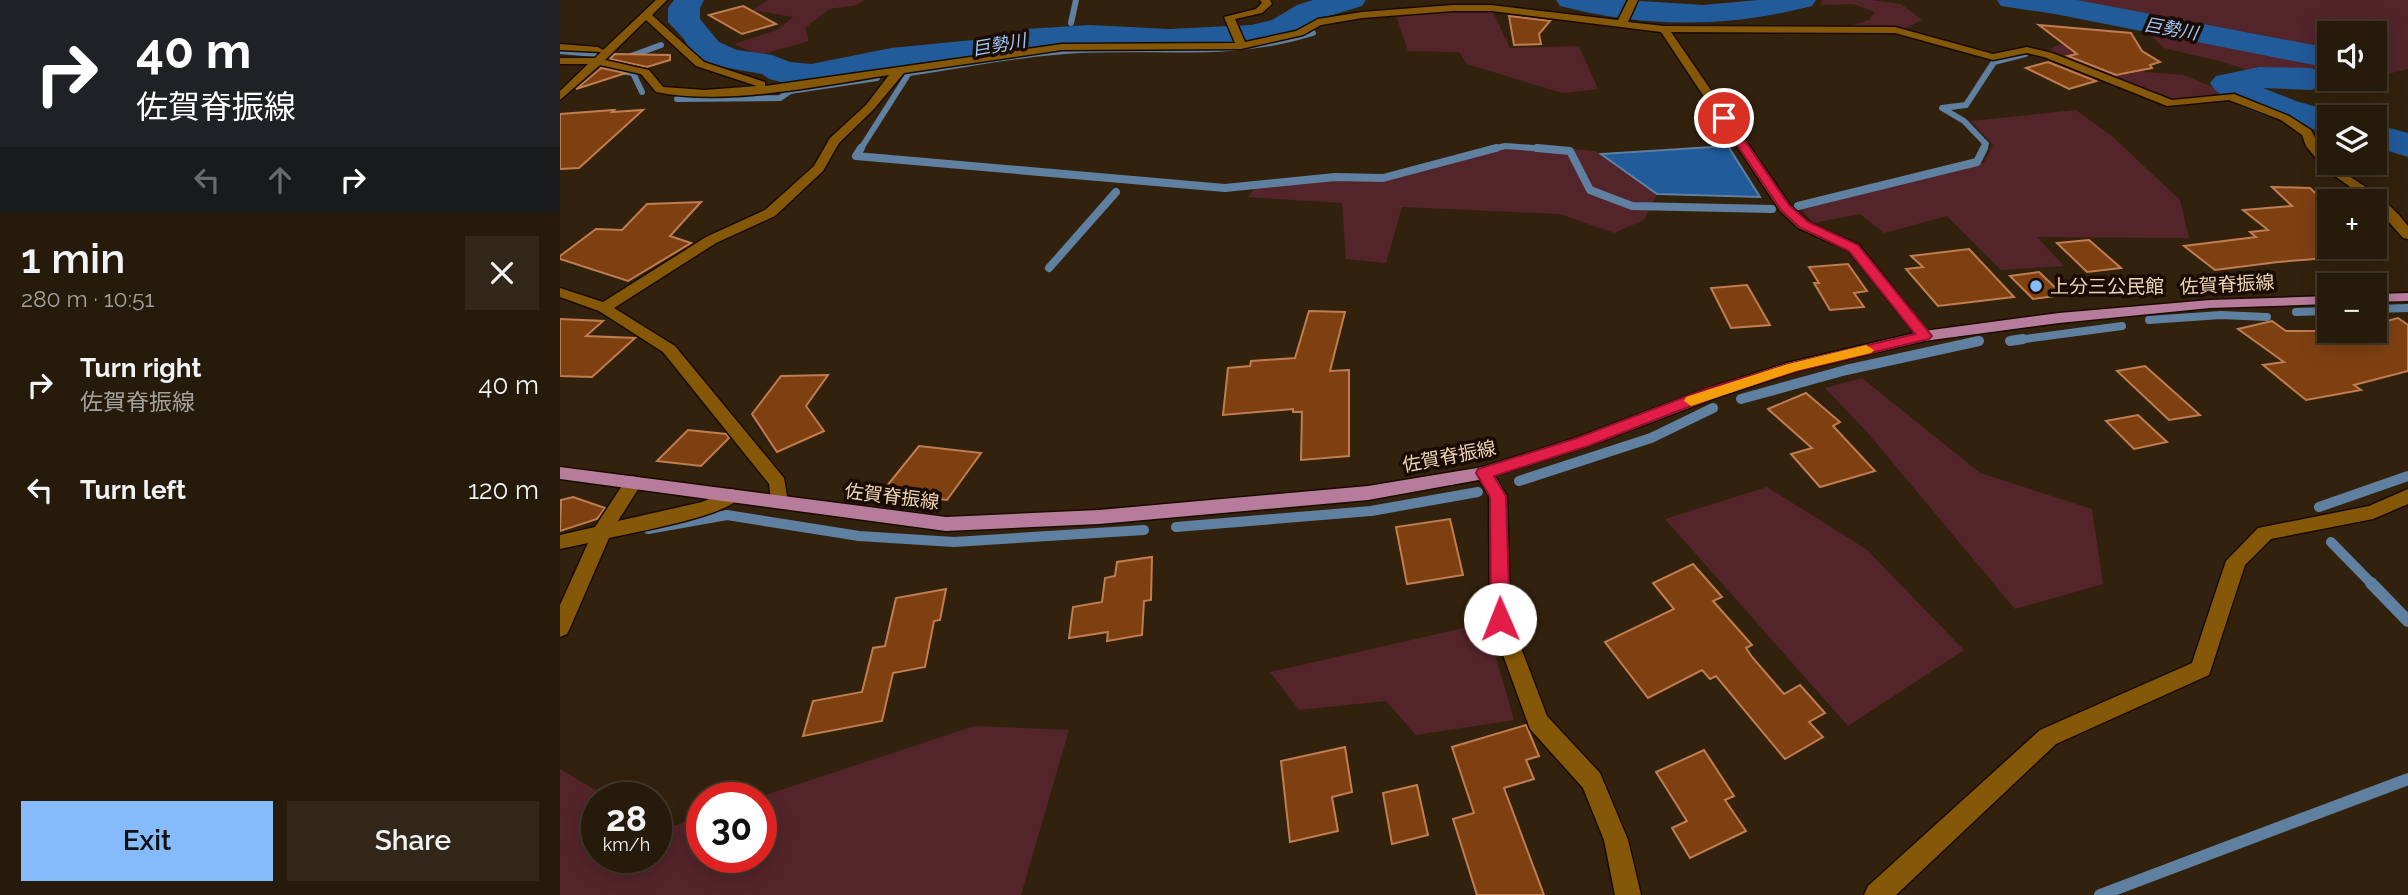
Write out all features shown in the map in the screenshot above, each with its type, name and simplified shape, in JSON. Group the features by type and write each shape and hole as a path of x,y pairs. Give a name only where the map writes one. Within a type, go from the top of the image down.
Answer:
{"main road":[{"path":"2387,298 2408,297"},
{"name":"佐賀脊振線","path":"560,473 946,524 1099,517 1368,492 1484,473 1583,442 1712,393 1793,367 1924,336 2059,318 2210,304 2317,300"}],"street":[{"path":"560,97 662,0"},
{"path":"1241,46 1229,18 1259,11 1267,4 1265,0"},
{"path":"1623,21 1632,2"},
{"path":"560,61 596,61 645,72 660,90 705,93 780,88 1062,47 1241,46 1276,40 1329,20 1453,8 1491,8 1623,21 1664,29 1895,30 1993,57 2027,50 2048,55 2171,104 2230,96 2285,118 2306,133 2309,145 2324,162 2385,207 2408,235"},
{"path":"646,15 700,64 743,80 780,88"},
{"path":"1664,29 1785,208 1803,225 1854,248 1924,336"},
{"path":"560,47 607,51"},
{"path":"604,308 711,240 770,213 818,168 834,141 870,107 889,81 902,69"},
{"path":"560,292 604,308 669,349 778,484 779,502"},
{"path":"1484,473 1498,496 1500,619 1538,722 1592,782 1616,839 1628,895"},
{"path":"560,628 603,530 632,483"},
{"path":"560,542 707,508 732,496"},
{"path":"1877,895 2048,737 2201,669 2236,561 2265,533 2373,512 2408,496"}],"shaded area":[{"path":"768,0 864,0 857,5 829,9 805,28 809,41 759,55 734,44 777,30 793,17 752,10"},
{"path":"1822,0 1871,0 1901,4 1922,20 1898,32 1834,31 1869,20 1875,12 1853,4 1821,5"},
{"path":"2005,0 2408,0 2408,69 2387,74 2387,21 2317,21 2317,84 2289,84 2223,62 2164,48 2140,25"},
{"path":"1492,10 1510,48 1579,46 1598,89 1562,93 1467,64 1459,52 1408,51 1396,15"},
{"path":"2094,39 2145,72 2184,75 2226,93 2167,101 2048,52 2055,46"},
{"path":"2076,110 2113,137 2180,200 2189,238 2037,237 2064,266 2001,270 1947,216 1884,233 1860,214 1813,223 1801,209 1984,163 1993,145 1971,121"},
{"path":"1504,143 1595,151 1657,194 1644,220 1614,233 1560,214 1402,207 1386,263 1346,259 1342,203 1248,197 1259,182 1335,174 1383,175"},
{"path":"1862,378 1980,473 2092,509 2103,584 2015,609 1867,432 1825,388"},
{"path":"1767,487 1866,549 1964,650 1848,726 1665,519"},
{"path":"1486,623 1514,720 1416,735 1386,701 1299,710 1270,672"},
{"path":"974,726 1069,730 1021,895 560,895 560,769 582,782 581,873 672,873 672,826 686,822 686,873 777,873 777,791"}],"water":[{"path":"1728,146 1760,197 1657,194 1601,154"}],"building":[{"path":"743,6 776,24 742,34 709,15"},
{"path":"1509,16 1550,21 1539,34 1541,44 1514,45"},
{"path":"2039,25 2131,33 2142,51 2160,62 2150,65 2152,68 2116,75 2068,56 2077,54"},
{"path":"615,54 670,55 670,60 647,67 610,59"},
{"path":"2048,62 2096,81 2069,89 2026,68"},
{"path":"601,68 626,73 576,89"},
{"path":"614,110 612,112 643,110 579,168 560,169 560,114"},
{"path":"2272,187 2310,188 2317,195 2317,259 2215,270 2184,246 2256,237 2250,232 2268,230 2243,210 2292,206"},
{"path":"701,202 670,236 691,243 628,281 560,259 560,256 596,229 622,230 647,204"},
{"path":"2089,240 2121,268 2087,272 2057,243"},
{"path":"1969,249 2014,297 1938,306 1906,269 1923,267 1911,256"},
{"path":"1848,264 1867,291 1854,293 1864,307 1830,310 1814,283 1819,283 1809,267"},
{"name":"上分三公民館","path":"2039,272 2063,295 2033,299 2010,276"},
{"path":"1747,285 1770,325 1731,328 1711,288"},
{"path":"1309,311 1345,312 1330,371 1349,370 1349,456 1301,460 1302,412 1293,412 1293,409 1223,415 1228,368 1250,366 1251,361 1295,358"},
{"path":"2398,318 2408,325 2408,371 2354,385 2361,390 2306,400 2263,365 2284,362 2238,329 2272,321 2286,331 2317,331 2317,343 2387,343 2387,321"},
{"path":"560,319 603,321 586,336 635,338 592,377 560,376"},
{"path":"2145,366 2200,415 2169,420 2117,371"},
{"path":"828,375 806,406 824,431 777,452 752,414 781,376"},
{"path":"1806,393 1840,422 1833,426 1875,471 1820,487 1791,454 1812,448 1768,409"},
{"path":"2138,415 2167,442 2134,449 2106,421"},
{"path":"688,430 726,434 729,438 701,466 657,461"},
{"path":"919,446 981,453 947,500 882,492"},
{"path":"573,497 605,508 597,519 560,531 561,500"},
{"path":"1450,519 1463,575 1407,584 1396,527"},
{"path":"1152,557 1151,600 1144,601 1142,635 1107,641 1108,632 1069,638 1073,607 1102,602 1105,578 1115,576 1117,562"},
{"path":"1693,564 1722,597 1713,601 1752,645 1746,648 1752,657 1784,694 1800,685 1825,713 1809,722 1823,737 1785,759 1716,676 1710,679 1702,670 1648,698 1605,642 1674,609 1653,583"},
{"path":"946,589 940,620 934,621 925,667 893,673 882,721 803,736 813,701 862,692 873,648 885,646 896,598"},
{"path":"1526,725 1539,756 1526,760 1534,779 1504,788 1544,895 1477,895 1453,819 1474,813 1452,747"},
{"path":"1345,747 1352,792 1332,797 1338,831 1290,842 1281,761"},
{"path":"1704,750 1734,796 1725,800 1746,831 1690,858 1672,828 1687,821 1656,772"},
{"path":"1417,785 1428,835 1392,844 1383,793"}],"waterway":[{"name":"巨勢川","path":"689,0 684,8 684,22 696,32 707,49 729,59 772,65 781,72 811,74 891,58 996,48 1026,39 1090,35 1169,39 1251,35 1283,27 1308,12 1351,0"},
{"path":"1071,23 1076,0"},
{"name":"巨勢川","path":"1571,0 1637,11 1681,14 1755,10 1801,0"},
{"name":"巨勢川","path":"2012,0 2055,5 2317,56"},
{"path":"860,150 909,73 1015,56 1079,50 1254,46 1313,33"},
{"path":"612,56 623,59 661,45"},
{"path":"560,51 594,54"},
{"path":"1798,206 1977,162 1986,144 1964,121 1942,108 1966,105 1994,62 2025,54"},
{"path":"602,68 633,73 642,92"},
{"name":"巨勢川","path":"2311,79 2259,77 2228,83 2230,87 2283,109 2317,119"},
{"path":"677,99 780,98 790,91 877,78"},
{"name":"巨勢川","path":"2387,139 2408,145"},
{"path":"1489,150 1505,146 1555,150"},
{"path":"861,148 856,156 1225,188 1335,177 1383,178 1496,148"},
{"path":"1537,148 1555,150"},
{"path":"1555,150 1560,150"},
{"path":"1555,150 1570,151 1590,190 1632,206 1772,209"},
{"path":"1049,268 1116,192"},
{"path":"2387,309 2408,308"},
{"path":"2296,312 2317,311"},
{"path":"2149,320 2221,315 2267,317"},
{"path":"2023,339 2010,341 2122,326"},
{"path":"1741,399 1846,370 1979,341"},
{"path":"1519,481 1651,438 1713,408"},
{"path":"2319,507 2408,476"},
{"path":"1176,527 1371,511 1478,492"},
{"path":"648,529 727,515 859,536 954,542 1144,530"},
{"path":"2331,542 2373,585"},
{"path":"2371,583 2408,621"},
{"path":"2100,895 2408,779"}],"slow traffic":[{"path":"1691,401 1793,367 1866,350"}],"place":[{"name":"上分三公民館","path":"2036,286"}],"route":[{"path":"1500,619 1498,496 1484,473 1583,442 1712,393 1793,367 1924,336 1854,248 1803,225 1785,208 1724,118"}]}
